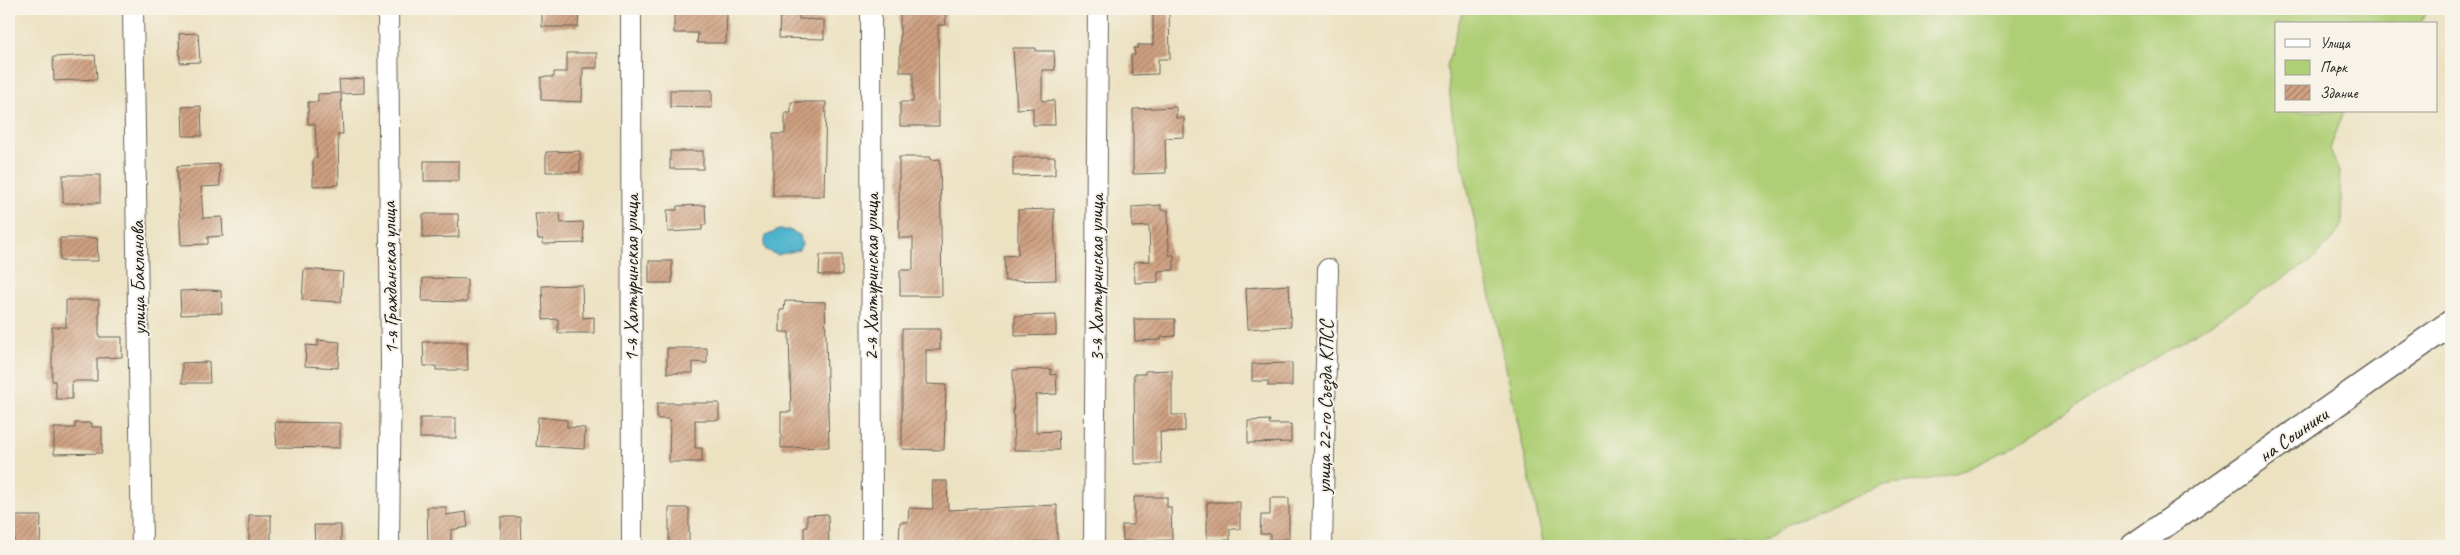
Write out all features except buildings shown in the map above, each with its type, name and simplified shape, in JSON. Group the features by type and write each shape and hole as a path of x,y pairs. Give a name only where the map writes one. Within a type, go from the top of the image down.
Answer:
{"street":[{"name":"улица Бакланова","path":"134,9 142,546"},
{"name":"1-я Гражданская улица","path":"388,9 391,357 389,546"},
{"name":"1-я Халтуринская улица","path":"631,9 632,546"},
{"name":"2-я Халтуринская улица","path":"871,9 872,546"},
{"name":"3-я Халтуринская улица","path":"1094,546 1098,9"},
{"name":"улица 22-го Съезда КПСС","path":"1322,546 1328,269"},
{"name":"на Сошники","path":"2134,546 2451,323"}],"green space":[{"path":"1465,9 2428,9 2420,22 2275,22 2275,112 2344,112 2330,149 2339,172 2343,224 2329,244 2311,261 2008,449 1968,469 1938,478 1884,485 1789,524 1758,546 1544,546 1452,115 1447,66 1460,19"}],"water":[{"path":"778,230 789,230 800,235 802,244 799,250 777,255 766,250 764,245 766,236"}]}
